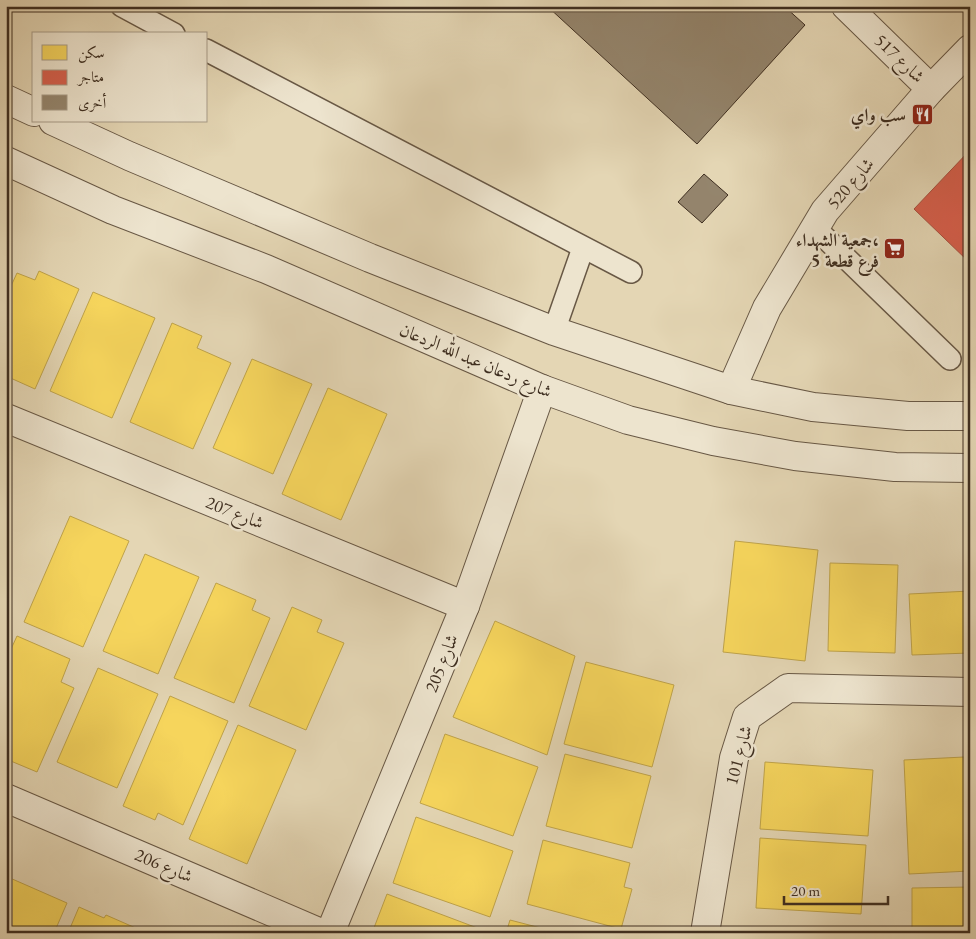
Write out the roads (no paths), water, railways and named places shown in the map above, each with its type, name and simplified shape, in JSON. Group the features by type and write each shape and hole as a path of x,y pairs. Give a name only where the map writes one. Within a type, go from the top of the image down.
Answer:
{"street":[{"name":"شارع 517","path":"846,6 931,89"},
{"name":"شارع 520","path":"730,390 767,308 825,211 931,89 970,49"},
{"path":"6,99 32,111"},
{"path":"56,122 129,156 370,258 554,331 730,390 813,407 908,416 970,416"},
{"name":"شارع ردعان عبد الله الردعان","path":"6,162 112,210 266,269 542,389 628,420 713,441 795,456 894,467 970,468"},
{"name":"شارع 205","path":"330,933 464,606 542,389"},
{"name":"شارع 207","path":"6,418 464,606"},
{"name":"شارع 101","path":"705,933 734,758 747,718 788,688 970,692"},
{"name":"شارع 206","path":"6,798 321,933"}],"lane":[{"path":"122,6 170,32"},
{"path":"208,51 631,272"},
{"path":"815,228 950,360"},
{"path":"554,331 583,248"}],"place":[{"name":"سب واي","path":"922,114"},
{"name":"جمعية الشهداء، فرع قطعة 5","path":"895,249"}]}
